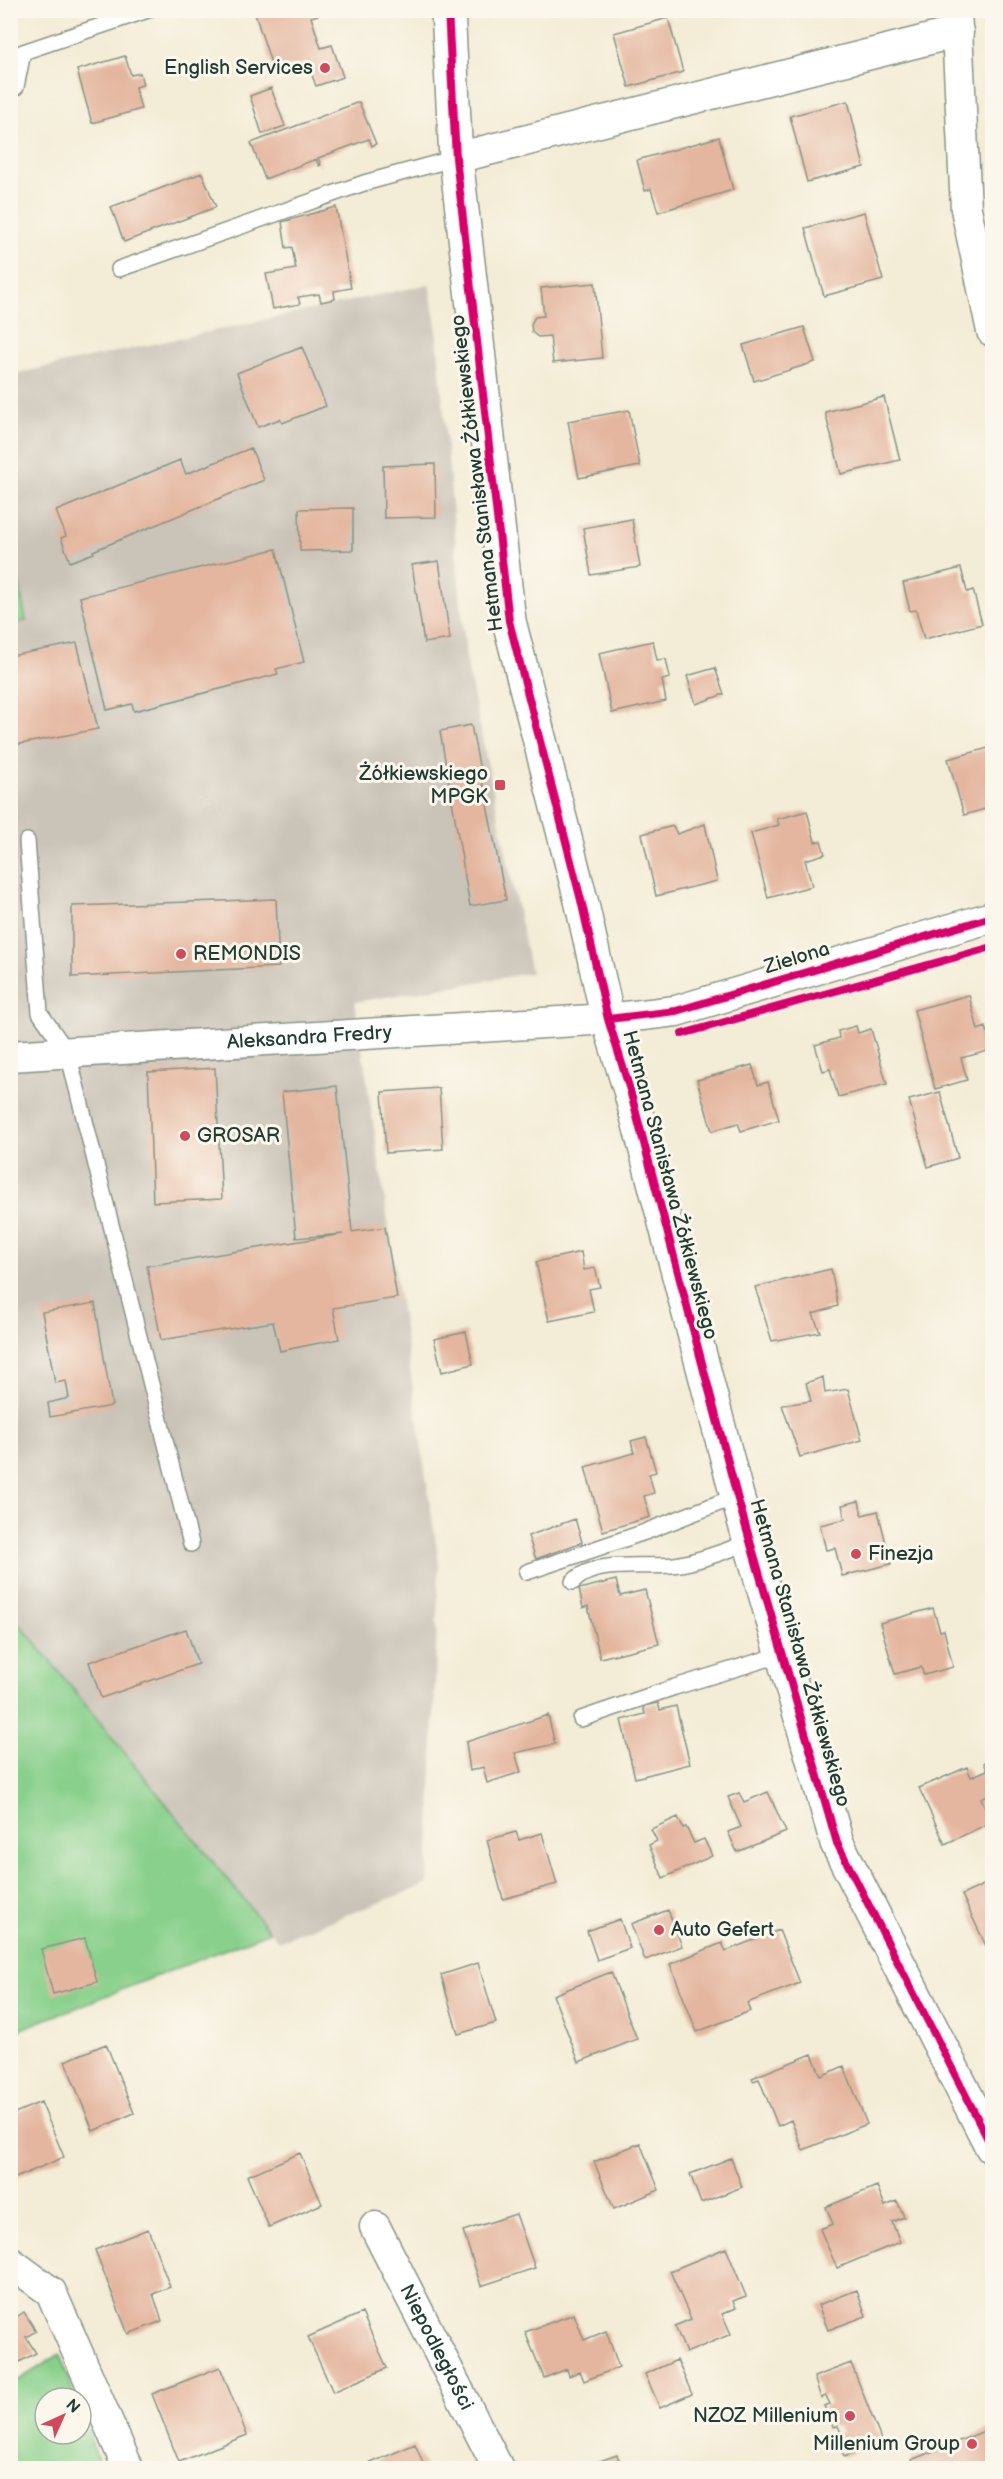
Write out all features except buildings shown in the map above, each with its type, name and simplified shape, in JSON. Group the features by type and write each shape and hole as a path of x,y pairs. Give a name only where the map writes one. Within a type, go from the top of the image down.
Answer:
{"street":[{"name":"Hetmana Stanisława Żółkiewskiego","path":"448,10 456,158 509,621 581,900 608,1019 630,1090 737,1496 837,1843 993,2147"},
{"path":"456,158 957,21 966,209 993,331"},
{"name":"Zielona","path":"608,1019 676,1011 993,917"},
{"name":"Aleksandra Fredry","path":"10,1056 608,1019"},
{"name":"Niepodległości","path":"375,2227 498,2469"},
{"path":"10,2262 51,2292 128,2469"}],"lane":[{"path":"16,87 17,54 147,10"},
{"path":"118,269 364,183 456,158"},
{"path":"27,841 40,1012 68,1053 191,1544"},
{"path":"527,1572 645,1532 737,1496"},
{"path":"573,1582 580,1575 612,1567 679,1565 750,1542"},
{"path":"581,1719 783,1654"}],"shaded area":[{"path":"429,284 436,326 466,660 531,973 355,1002 439,1564 428,1884 278,1941 20,1624 11,1625 10,624 26,621 11,537 10,375"}],"green space":[{"path":"10,537 26,621 11,624 10,624"},
{"path":"20,1624 270,1932 11,2033 10,1625"},
{"path":"60,2354 71,2386 33,2386 33,2446 93,2446 101,2468 11,2468 11,2385"}],"cycle path":[{"path":"448,10 456,158 509,621 581,900 608,1019 630,1090 737,1496 837,1843 992,2147"},
{"path":"608,1019 676,1011 992,917"},
{"path":"682,1034 992,947"}],"place":[{"name":"English Services","path":"325,68"},
{"name":"Żółkiewskiego MPGK","path":"500,785"},
{"name":"REMONDIS","path":"181,954"},
{"name":"GROSAR","path":"185,1136"},
{"name":"Finezja","path":"856,1554"},
{"name":"Auto Gefert","path":"659,1930"},
{"name":"NZOZ Millenium","path":"850,2416"},
{"name":"Millenium Group","path":"972,2444"}]}
